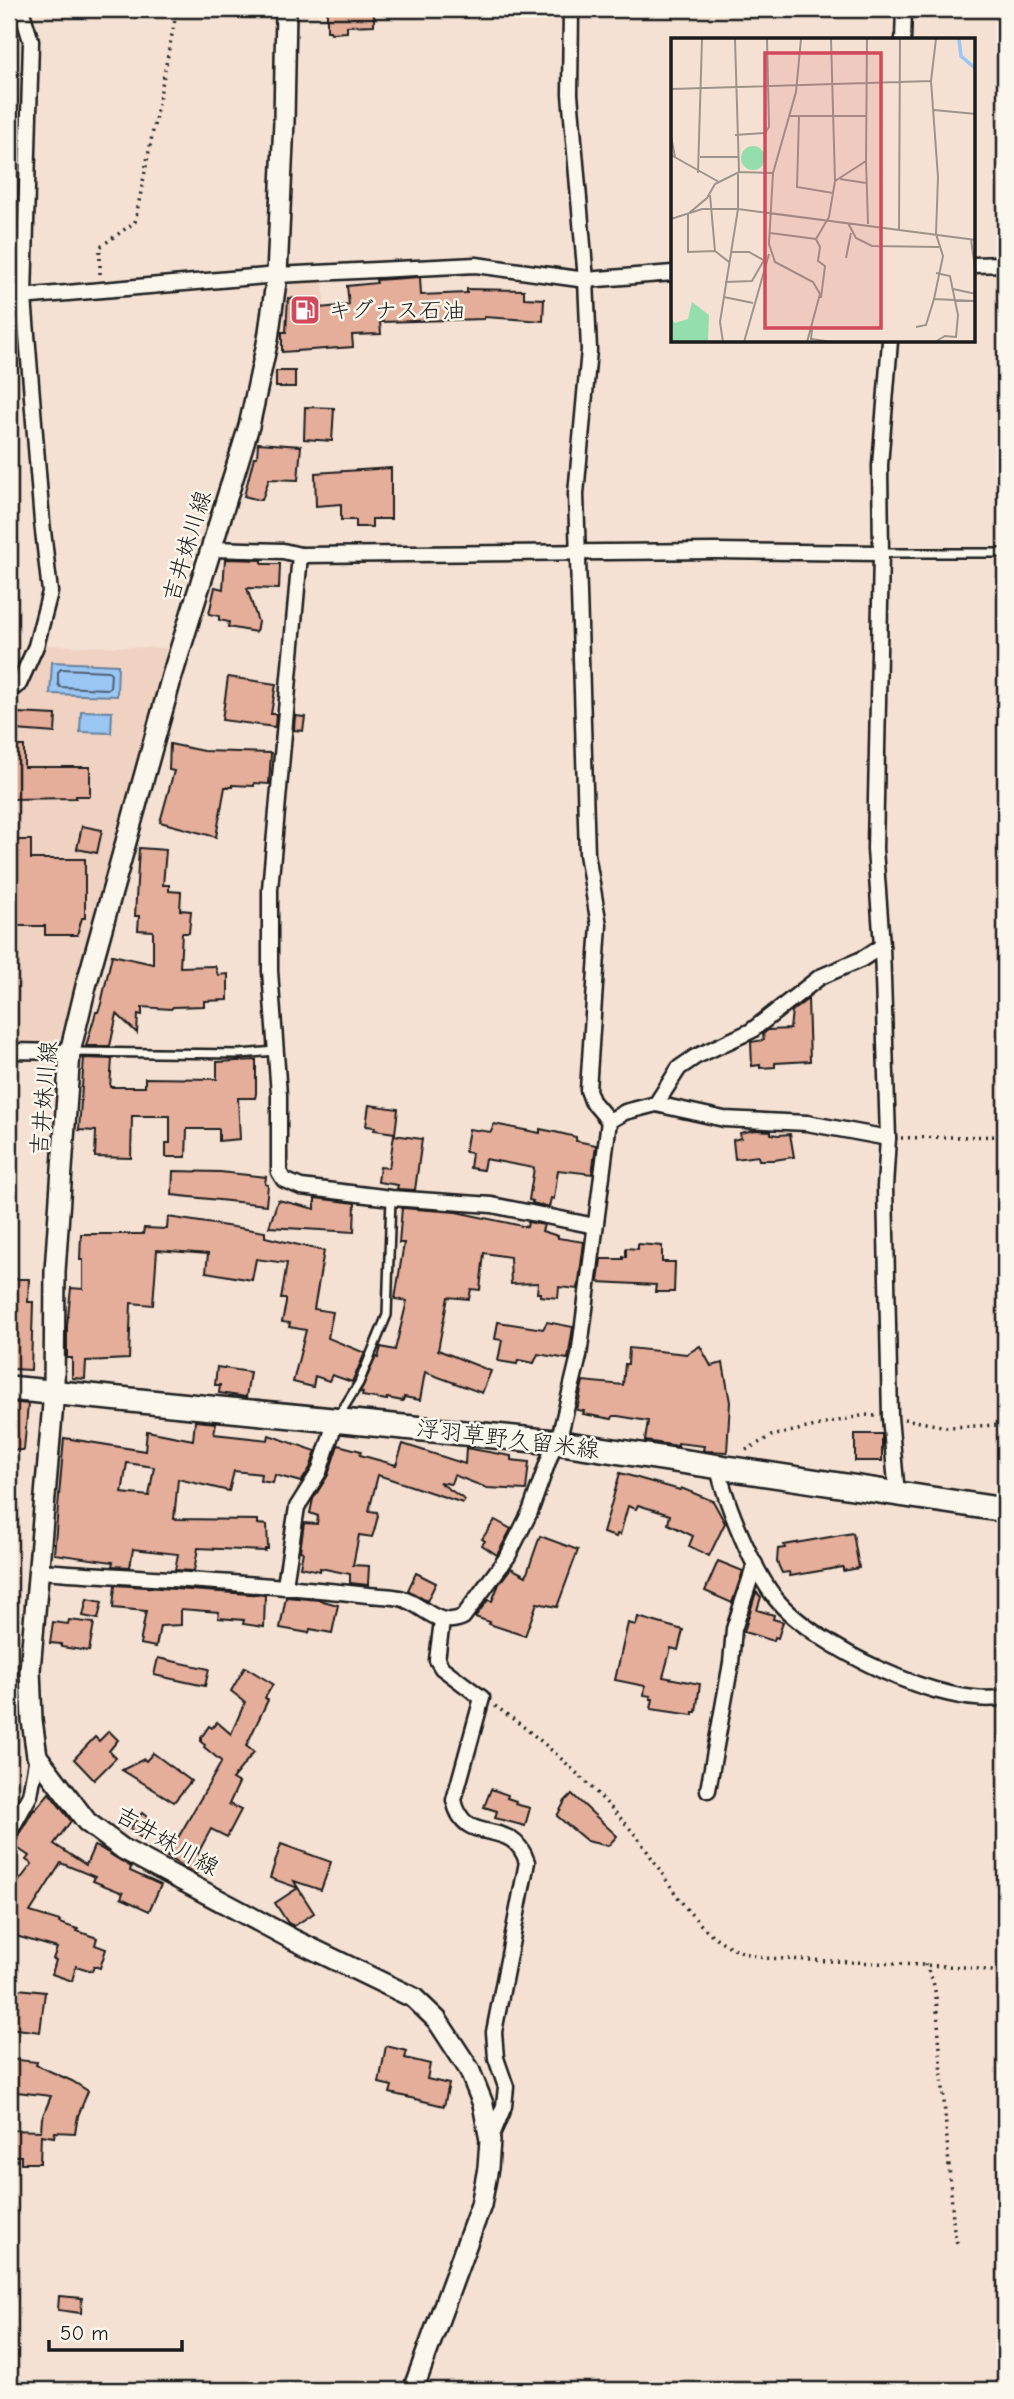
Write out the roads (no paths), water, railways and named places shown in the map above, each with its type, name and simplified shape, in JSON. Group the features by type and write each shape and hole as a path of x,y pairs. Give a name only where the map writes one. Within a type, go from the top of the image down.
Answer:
{"main road":[{"name":"吉井妹川線","path":"286,9 277,275 268,339 249,426 141,783 69,1052 55,1271 54,1392 30,1670 32,1720 37,1756 87,1822 123,1849 292,1939 414,1998 437,2020 469,2069 483,2104 490,2140 488,2168 481,2205 413,2390"},
{"name":"浮羽草野久留米線","path":"9,1388 555,1442 1005,1510"}],"street":[{"path":"9,691 19,684 36,646 50,592 16,297 31,41 20,9"},
{"path":"38,1571 247,1585 285,1585 402,1598 442,1621 455,1621 463,1617 508,1556 530,1512 561,1430 579,1356 609,1121 592,1101 588,1090 599,925 587,854 576,494 589,350 586,280 570,94 571,9"},
{"path":"903,38 904,9"},
{"path":"976,265 1005,264"},
{"path":"16,297 277,275 476,265 586,280 671,273"},
{"path":"890,343 880,465 881,553 875,849 882,946 888,1138 885,1187 890,1417 897,1494"},
{"path":"212,549 283,551 300,555 715,551 881,553"},
{"path":"300,555 270,889 270,971 279,1095 279,1172 284,1180 301,1187 391,1198 492,1205 595,1226"},
{"path":"656,1104 679,1068 695,1057 751,1031 820,977 862,959 882,946"},
{"path":"9,1051 69,1052"},
{"path":"609,1121 625,1112 656,1104 724,1119 807,1124 888,1138"},
{"path":"285,1585 297,1507 319,1472 336,1420"},
{"path":"723,1468 724,1495 755,1564 775,1597 791,1615 819,1636 891,1675 931,1689 982,1699 1005,1697"},
{"path":"708,1790 731,1663 734,1629 755,1564"},
{"path":"442,1621 437,1660 442,1668 482,1698 454,1800 457,1814 466,1825 513,1839 522,1848 527,1862 494,2032 496,2058 506,2087 504,2106 490,2140"},
{"path":"10,1827 30,1795 37,1756"}],"lane":[{"path":"881,553 1005,553"},
{"path":"69,1052 240,1054 276,1051"},
{"path":"336,1420 359,1383 387,1315 391,1198"}],"water":[{"path":"52,662 118,665 117,696 50,694"},
{"path":"81,711 112,712 111,733 80,732"}],"place":[{"name":"キグナス石油","path":"305,310"}]}
